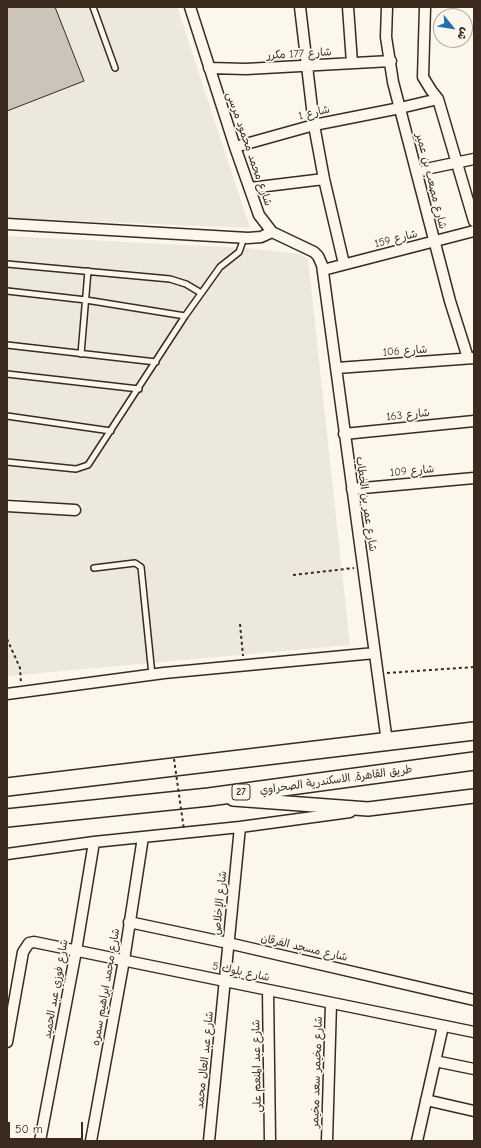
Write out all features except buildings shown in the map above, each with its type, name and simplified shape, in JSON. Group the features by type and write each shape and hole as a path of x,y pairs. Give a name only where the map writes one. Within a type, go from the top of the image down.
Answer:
{"highway":[{"path":"7,787 474,731"},
{"name":"طريق القاهرة, الاسكندرية الصحراوي","path":"7,818 209,797 474,761"}],"street":[{"name":"شارع محمد محمود مرسى","path":"190,7 259,215 272,232 314,252 318,256 323,270"},
{"path":"300,7 314,125 324,179 344,264"},
{"path":"348,7 352,63"},
{"name":"شارع مصعب بن عمير","path":"386,7 386,37 391,60 393,82 450,300 471,358"},
{"path":"425,7 423,77 438,99 474,221"},
{"name":"شارع 177 مكرر","path":"209,68 246,69 391,60"},
{"name":"شارع 1","path":"235,146 314,125 438,99"},
{"path":"416,172 474,159"},
{"path":"250,188 324,179"},
{"path":"7,224 244,238 260,237 272,232"},
{"name":"شارع 159","path":"323,270 474,231"},
{"name":"شارع عمر بن الخطاب","path":"323,270 337,368 344,434 387,742"},
{"name":"شارع 106","path":"337,368 471,358"},
{"name":"شارع 163","path":"344,434 474,421"},
{"name":"شارع 109","path":"352,488 474,478"},
{"path":"7,506 75,510"},
{"path":"7,694 152,675 375,653"},
{"path":"7,854 94,842 240,827 474,796"},
{"path":"209,797 368,809"},
{"name":"شارع الإخلاص","path":"225,981 240,827"},
{"name":"شارع محمد ابراهيم سمره","path":"91,1141 124,960 143,837"},
{"name":"شارع فوزي عبد الحميد","path":"40,1141 76,951 94,842"},
{"name":"شارع مسجد الفرقان","path":"129,922 228,943 474,1000"},
{"name":"شارع بلوك 5","path":"7,1042 23,952 29,943 34,942 474,1032"},
{"name":"شارع عبد العال محمد","path":"209,1141 225,981"},
{"name":"شارع عبد المنعم على","path":"268,990 270,1141"},
{"name":"شارع مخيمر سعد مخيمر","path":"327,1141 331,1003"},
{"path":"420,1140 426,1100 443,1026"},
{"path":"435,1061 474,1069"},
{"path":"426,1100 474,1111"}],"lane":[{"path":"93,7 115,68"},
{"path":"7,462 76,469 88,465 185,316 220,267 239,252 244,238"},
{"path":"7,264 170,278 186,284 201,293"},
{"path":"81,354 88,271"},
{"path":"7,291 86,300 185,316"},
{"path":"7,345 156,362"},
{"path":"7,374 139,388"},
{"path":"7,416 111,430"},
{"path":"94,568 135,563 141,567 152,675"}],"path":[{"path":"293,575 363,567"},
{"path":"240,624 243,666"},
{"path":"7,639 20,668 21,692"},
{"path":"378,673 474,667"},
{"path":"174,759 184,830"}],"shaded area":[{"path":"7,7 177,7 250,228 7,218"},
{"path":"7,236 246,248 300,254 308,259 350,645 7,676 7,512 76,516 83,505 7,498"}]}
